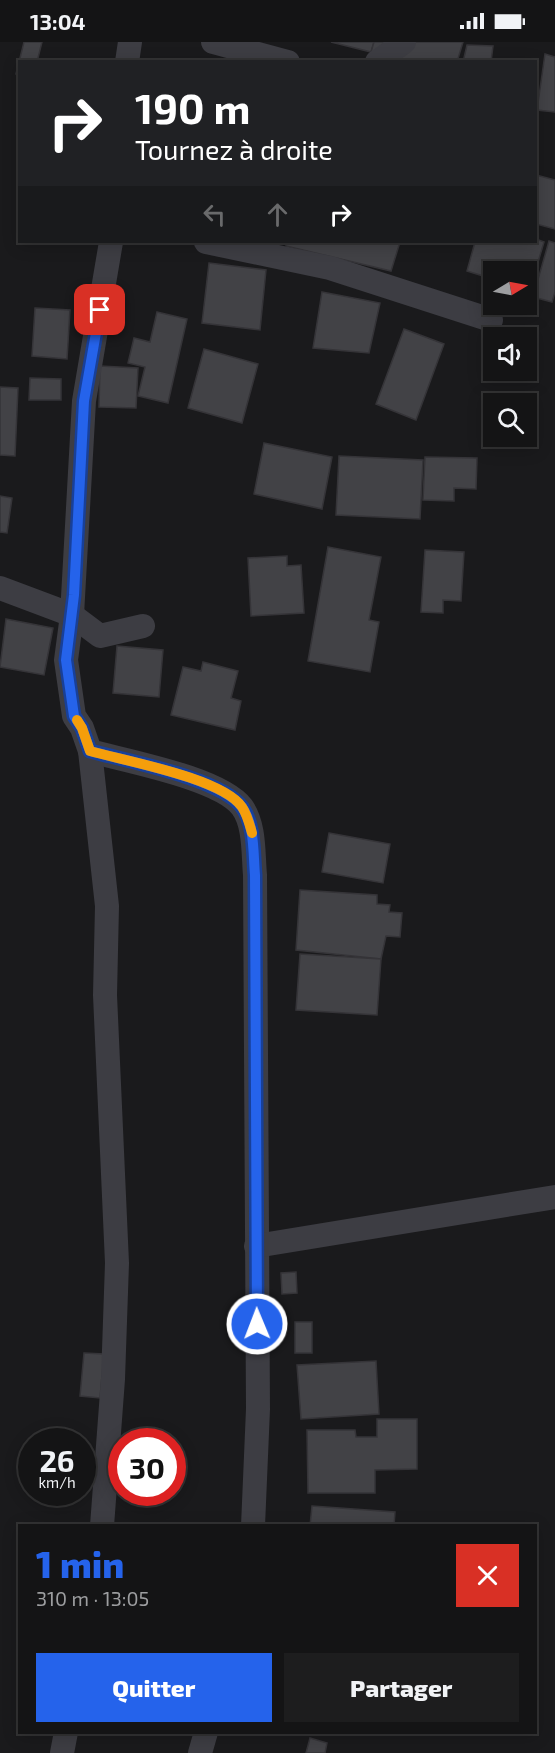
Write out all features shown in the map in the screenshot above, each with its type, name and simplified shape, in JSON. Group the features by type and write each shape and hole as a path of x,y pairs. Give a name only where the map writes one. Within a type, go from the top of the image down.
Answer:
{"street":[{"path":"127,60 130,42"},
{"path":"213,42 280,60"},
{"path":"380,60 404,42"},
{"path":"102,1524 113,1379 117,1263 105,994 107,906 90,751 82,728 74,716 69,695 66,660 72,615 84,401 111,243"},
{"path":"211,243 330,268 491,320"},
{"path":"0,588 72,615 100,636 143,626"},
{"path":"90,751 181,775 222,790 242,807 252,832 255,875 258,1409 254,1524"},
{"path":"256,1245 555,1197"},
{"path":"62,1753 66,1734"},
{"path":"200,1753 205,1734"}],"building":[{"path":"24,42 42,42 38,60 20,60"},
{"path":"331,42 374,42 371,52"},
{"path":"374,42 463,42 458,60 387,60 371,52"},
{"path":"467,45 493,46 491,60 463,60"},
{"path":"545,54 555,57 555,112 537,110"},
{"path":"537,175 555,180 555,229 537,224"},
{"path":"537,239 544,242 537,266 537,261 483,261 483,276 467,271 475,243 537,243"},
{"path":"549,241 555,243 555,292 552,302 537,298 537,283"},
{"path":"286,243 400,243 391,271 286,246"},
{"path":"209,263 266,270 260,330 202,323"},
{"path":"322,292 380,303 369,353 313,348"},
{"path":"35,308 70,310 67,359 32,356"},
{"path":"157,312 187,319 168,403 138,396 145,367 128,363 134,338 150,342"},
{"path":"404,329 444,344 416,420 376,404"},
{"path":"204,349 258,364 242,423 188,408"},
{"path":"100,366 138,368 136,408 99,407"},
{"path":"30,378 61,379 61,400 29,400"},
{"path":"0,387 18,388 15,456 0,455"},
{"path":"264,443 332,457 322,509 254,494"},
{"path":"339,456 423,460 420,519 336,515"},
{"path":"425,457 477,458 476,489 454,488 454,501 423,500"},
{"path":"0,496 12,498 7,533 0,532"},
{"path":"328,547 381,557 369,620 379,622 370,672 308,661"},
{"path":"425,550 464,552 461,601 443,600 443,613 421,612"},
{"path":"287,556 287,566 301,565 304,613 251,616 248,558"},
{"path":"6,619 53,628 44,675 0,667"},
{"path":"117,646 163,650 159,697 113,693"},
{"path":"203,662 238,671 231,698 241,701 235,730 171,715 183,667 201,671"},
{"path":"329,833 390,844 383,883 322,872"},
{"path":"300,890 377,895 377,904 390,905 389,912 402,913 400,937 386,936 381,959 296,950"},
{"path":"300,954 381,959 377,1015 296,1010"},
{"path":"296,1272 297,1293 282,1294 281,1273"},
{"path":"295,1322 312,1322 312,1353 295,1353"},
{"path":"84,1353 104,1354 100,1398 80,1396"},
{"path":"376,1361 379,1414 301,1419 297,1365"},
{"path":"377,1419 417,1419 417,1469 375,1470 375,1493 308,1493 307,1430 355,1430 356,1437 377,1437"},
{"path":"312,1506 395,1512 394,1524 310,1524"},
{"path":"310,1738 327,1743 325,1753 306,1753"}],"slow traffic":[{"path":"77,720 90,751 181,775 222,790 242,807 252,833"}],"route":[{"path":"100,310 84,401 74,595 66,660 69,695 74,716 82,728 90,751 181,775 222,790 242,807 252,832 255,875 257,1324"}]}
